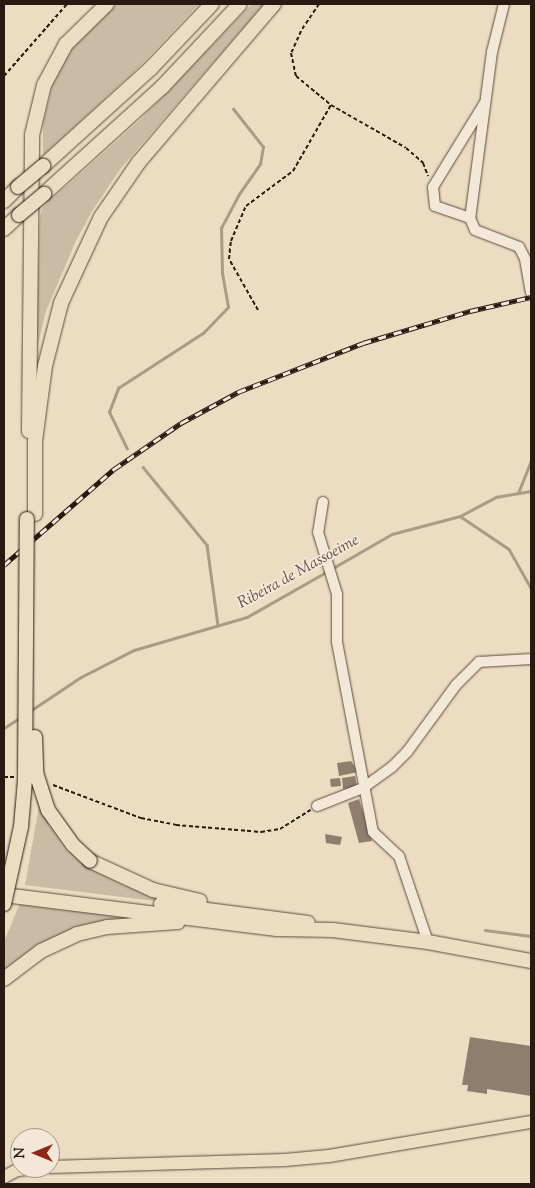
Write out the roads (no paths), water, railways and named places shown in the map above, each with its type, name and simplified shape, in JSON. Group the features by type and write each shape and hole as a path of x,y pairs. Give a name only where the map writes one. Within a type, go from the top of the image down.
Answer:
{"highway":[{"path":"4,904 21,827 25,780 31,516 32,135 44,85 66,44 108,4"},
{"path":"4,201 151,68 212,4"},
{"path":"4,229 163,86 240,4"},
{"path":"237,912 153,890 90,861 73,845 48,810 36,773 31,516 35,442 45,366 61,304 101,217 139,162 274,4"},
{"path":"4,886 237,912 304,922 333,930"},
{"path":"4,895 134,909 211,922 277,929 333,930 428,942 531,961"},
{"path":"4,979 41,951 77,934 147,923 211,922"}],"main road":[{"path":"60,1167 285,1160 329,1156 531,1122"}],"street":[{"path":"504,4 498,17 470,218 475,230 519,247 526,259 531,292"},
{"path":"470,218 435,206 432,187 485,104"},
{"path":"323,502 318,532 337,594 337,642 363,788 373,832 399,856 428,942"},
{"path":"317,806 363,788 407,752 469,670 480,662 531,659"}],"waterway":[{"path":"127,449 109,412 118,388 203,333 228,307 222,274 221,228 239,194 260,164 263,147 233,109"},
{"path":"518,493 531,460"},
{"path":"143,467 207,545 218,625"},
{"path":"460,516 496,497 531,491"},
{"name":"Ribeira de Massoeime","path":"333,568 392,534 460,516 509,549 531,588"},
{"name":"Ribeira de Massoeime","path":"30,711 81,677 134,650 247,617 328,571"},
{"name":"Ribeira de Massoeime","path":"4,728 21,717"},
{"path":"485,930 531,936"}],"railway":[{"path":"4,565 114,469 181,423 238,392 363,343 470,311 531,297"}]}
